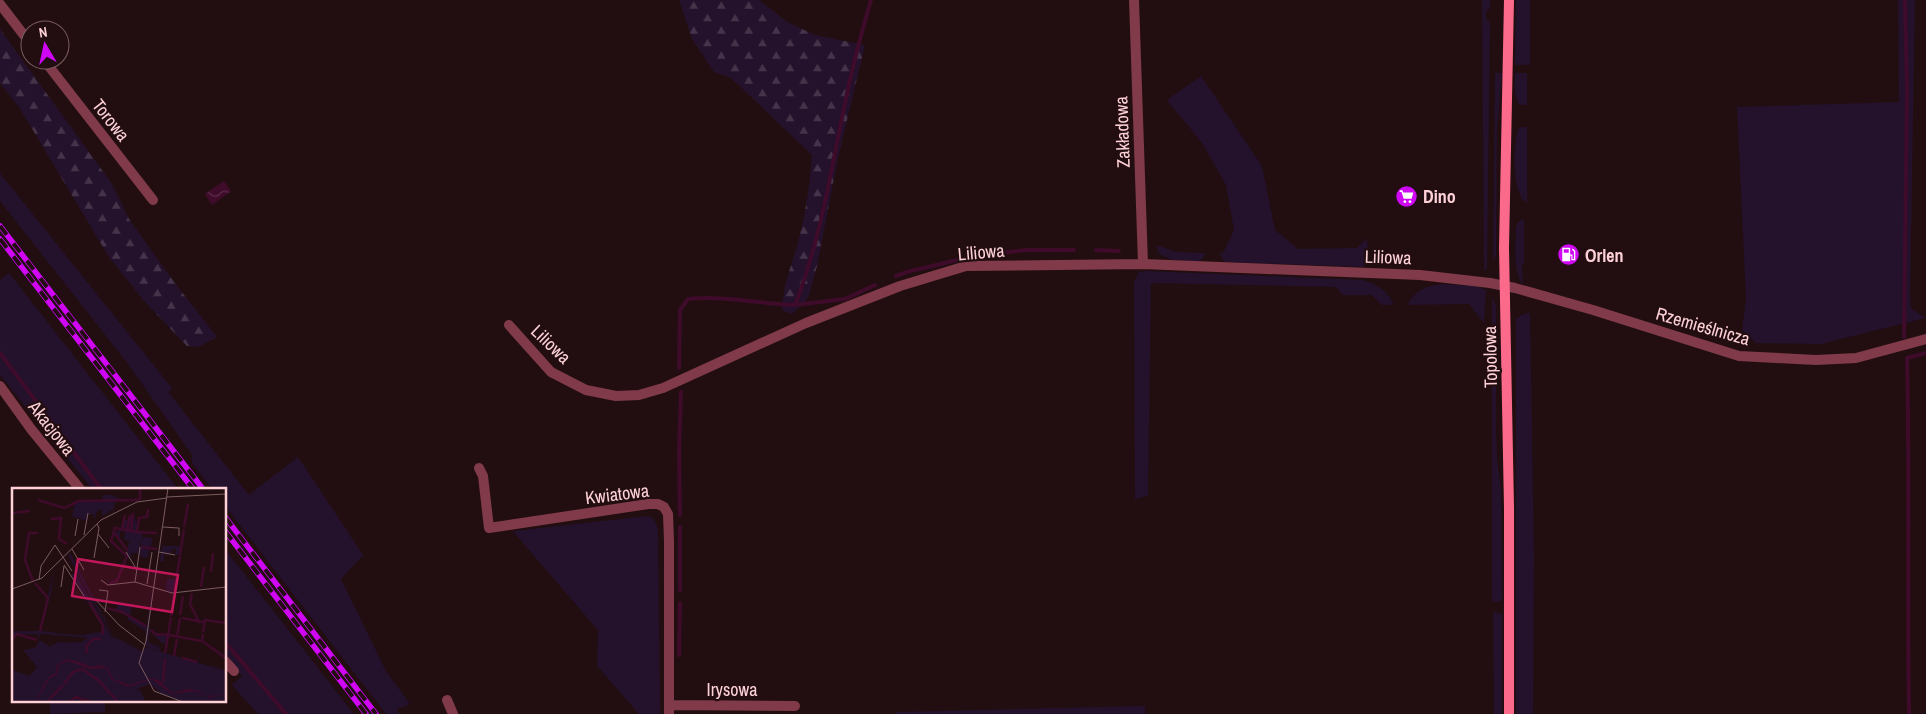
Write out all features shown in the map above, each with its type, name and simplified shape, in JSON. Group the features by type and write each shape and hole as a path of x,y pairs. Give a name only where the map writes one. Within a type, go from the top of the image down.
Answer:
{"main road":[{"name":"Topolowa","path":"1509,0 1504,286 1509,506 1509,714"}],"street":[{"name":"Zakładowa","path":"1134,0 1143,264"},
{"path":"0,4 20,29"},
{"name":"Torowa","path":"52,70 154,200"},
{"name":"Liliowa","path":"509,325 551,372 586,390 616,396 639,395 663,388 806,323 900,286 966,266 1143,264 1420,275 1504,286"},
{"name":"Rzemieślnicza","path":"1504,286 1593,310 1738,356 1816,360 1856,358 1926,339"},
{"name":"Akacjowa","path":"0,386 31,429 79,488"},
{"name":"Kwiatowa","path":"479,468 484,476 488,528 648,504 658,504 664,507 668,514 669,527 669,709"},
{"path":"226,661 234,671"},
{"path":"447,700 453,714"},
{"name":"Irysowa","path":"669,709 796,706"}],"green space":[{"path":"679,0 759,0 787,22 815,35 865,45 838,158 817,266 808,298 792,314 782,310 785,285 805,213 812,155 731,78 714,72 692,39"},
{"path":"1482,0 1490,0 1490,8 1486,12 1486,19 1490,22 1487,269 1484,271"},
{"path":"1516,0 1530,0 1530,65 1515,65"},
{"path":"1898,0 1915,0 1910,297 1911,308 1925,318 1821,344 1756,343 1742,330 1746,299 1737,107 1899,102"},
{"path":"0,29 20,57 20,70 30,70 112,184 129,219 174,282 217,337 198,347 187,346 144,301 109,257 19,107 0,83"},
{"path":"1495,73 1502,73 1497,130 1496,254 1493,262"},
{"path":"1515,73 1527,73 1527,105 1519,105 1515,93"},
{"path":"1201,76 1262,166 1275,230 1298,249 1357,248 1367,238 1368,253 1364,267 1225,262 1219,253 1223,253 1234,230 1226,185 1202,143 1167,100"},
{"path":"1519,127 1527,127 1527,203 1518,190 1516,179 1515,144"},
{"path":"0,173 172,388 169,393 249,495 298,457 363,555 341,579 386,671 410,704 396,710 400,714 386,714 226,507 226,488 211,488 192,463 192,455 128,364 0,201"},
{"path":"1524,219 1523,285 1517,272 1515,250 1516,228 1518,222"},
{"path":"1157,245 1176,252 1206,253 1200,262 1172,260 1158,253"},
{"path":"1139,272 1364,280 1382,289 1394,305 1382,305 1372,295 1342,295 1337,287 1151,283 1148,496 1135,499 1134,282"},
{"path":"9,273 177,488 91,488 0,375 0,280"},
{"path":"1441,284 1476,286 1486,290 1484,323 1469,304 1407,305 1413,296 1421,290"},
{"path":"1492,296 1496,307 1496,430 1501,490 1502,600 1499,602 1492,602"},
{"path":"1530,313 1534,556 1533,714 1516,714 1516,319 1523,314"},
{"path":"647,516 655,521 658,530 660,714 639,714 597,666 598,630 514,531"},
{"path":"226,550 354,714 258,714 232,685 242,676 226,655"},
{"path":"1493,612 1502,614 1502,714 1494,714"},
{"path":"50,702 105,702 105,712 50,714"},
{"path":"1145,706 1145,714 896,714 896,712"}],"water":[{"path":"224,181 231,191 212,205 205,194"}],"waterway":[{"path":"679,368 680,310 688,299 715,298 795,305 806,275 822,215 847,93 871,0"},
{"path":"1904,337 1907,90 1905,0"},
{"path":"1000,253 1026,250 1074,250"},
{"path":"1096,250 1119,251"},
{"path":"896,276 978,255"},
{"path":"795,305 845,299 875,285"},
{"path":"0,353 100,488"},
{"path":"1909,714 1907,358 1926,353"},
{"path":"680,515 679,451 681,392"},
{"path":"680,527 680,590"},
{"path":"679,655 680,603"},
{"path":"226,643 286,714"}],"railway":[{"path":"0,226 202,488"},
{"path":"0,239 192,488"},
{"path":"226,518 376,714"},
{"path":"226,532 366,714"}],"place":[{"name":"Dino","path":"1407,196"},
{"name":"Orlen","path":"1569,255"}]}
